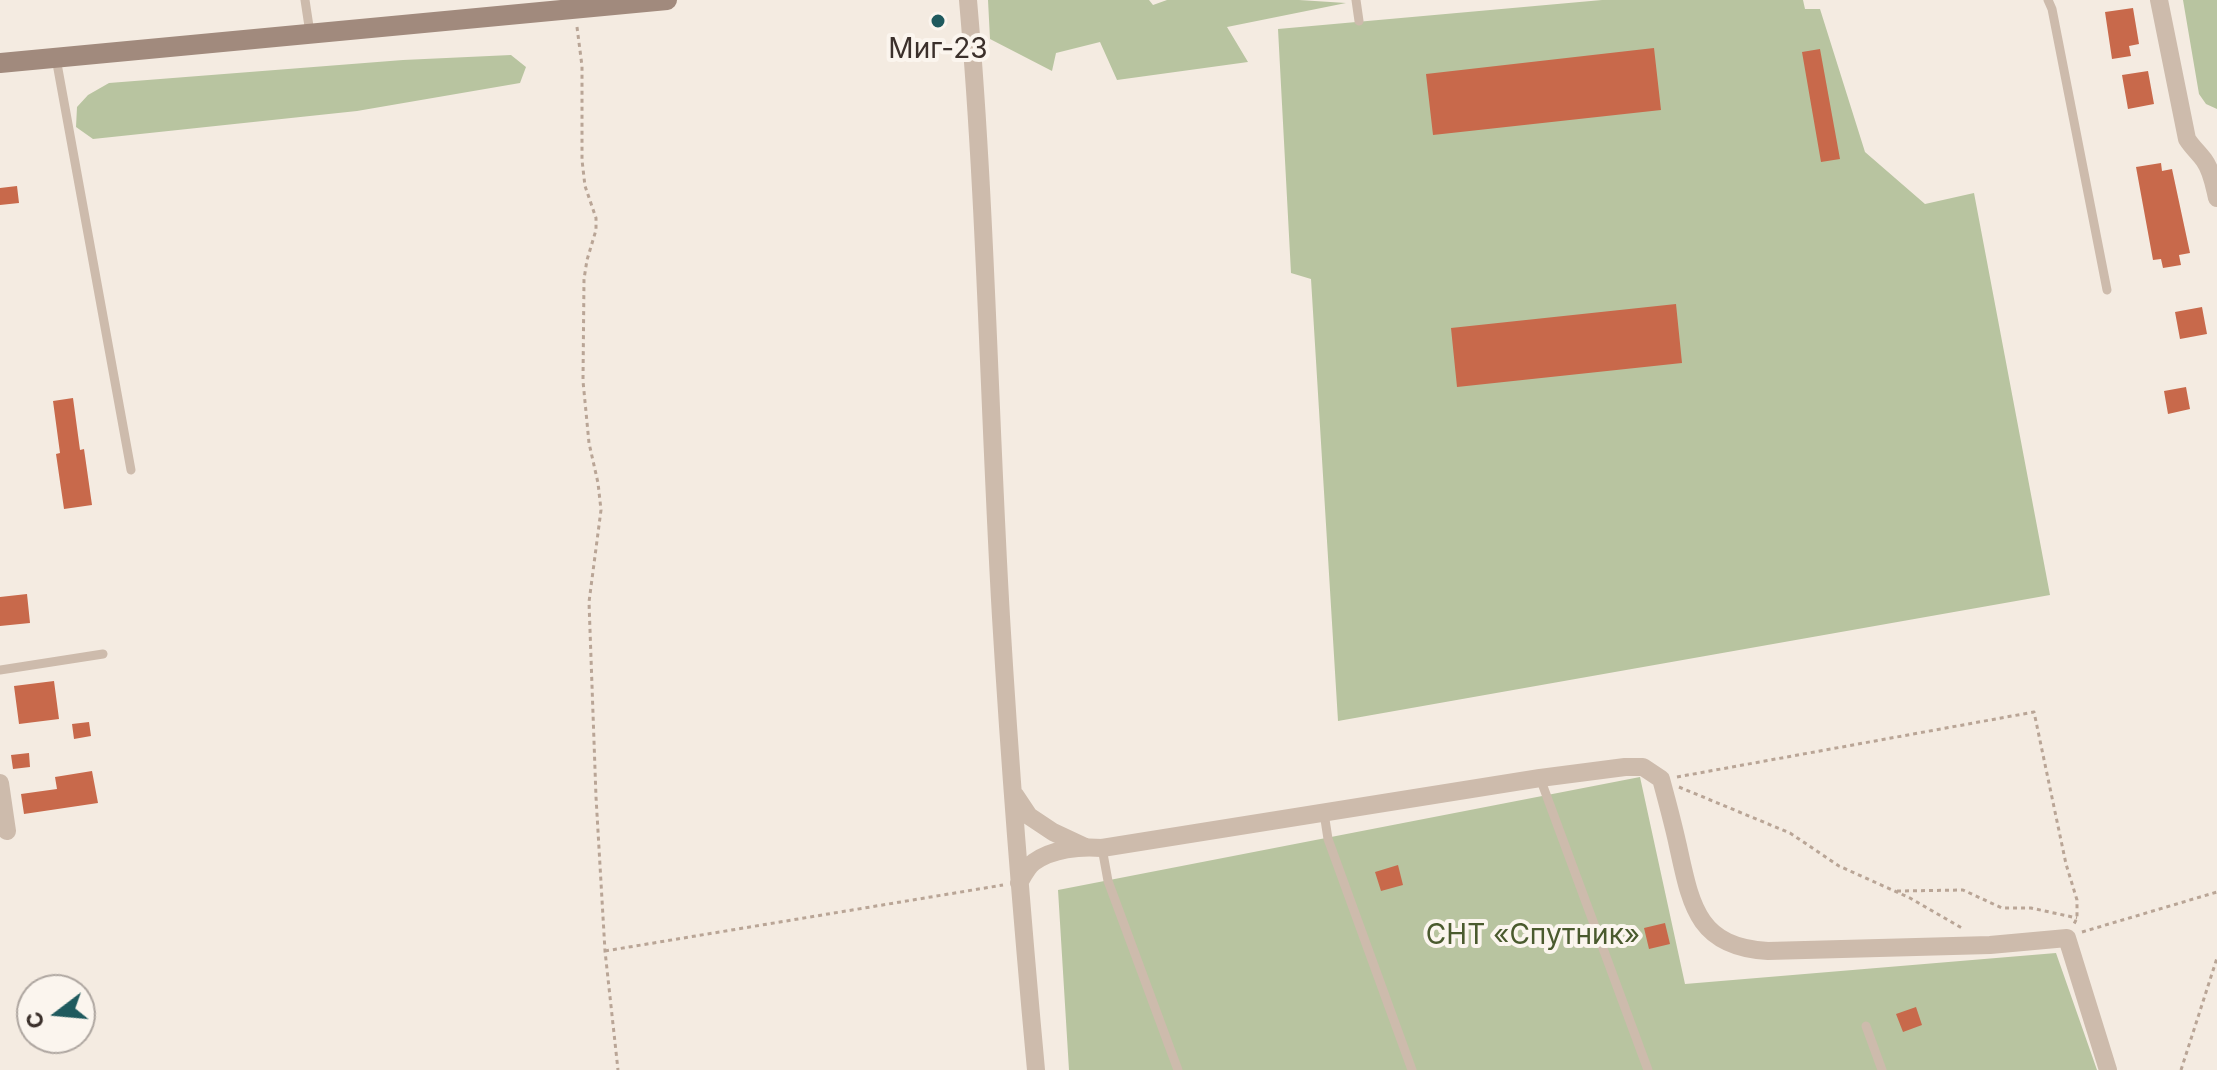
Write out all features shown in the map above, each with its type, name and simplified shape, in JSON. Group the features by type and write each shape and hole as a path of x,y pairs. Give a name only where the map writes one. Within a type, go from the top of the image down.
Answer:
{"main road":[{"path":"0,63 667,0"}],"street":[{"path":"968,0 979,124 1001,616 1019,883 1036,1070"},
{"path":"2159,0 2187,139 2205,161 2217,198"},
{"path":"1019,883 1032,863 1056,852 1324,813 1543,787 1625,767 1643,767 1661,779 1687,885 1698,917 1712,933 1729,944 1748,950 1768,951 2069,946 2108,1070"},
{"path":"0,783 7,831"},
{"path":"1013,791 1029,816 1053,832 1093,848"}],"lane":[{"path":"305,0 310,33"},
{"path":"1356,0 1359,21"},
{"path":"2048,0 2107,290"},
{"path":"56,58 131,470"},
{"path":"0,670 103,654"},
{"path":"1543,787 1648,1070"},
{"path":"1324,813 1328,839 1412,1070"},
{"path":"1093,848 1178,1070"},
{"path":"1866,1026 1882,1070"}],"path":[{"path":"574,9 582,66 582,160 585,186 596,218 584,279 583,381 589,443 601,510 589,602 605,951 618,1070"},
{"path":"1661,779 2034,712 2066,864 2077,900 2077,918 2069,946"},
{"path":"1661,779 1790,833 1839,866 1895,891 1990,945"},
{"path":"605,951 1019,883"},
{"path":"1895,891 1963,890 2002,908 2031,908 2077,918"},
{"path":"2069,946 2115,921 2217,892"},
{"path":"2181,1070 2217,958"}],"green space":[{"path":"988,0 1149,0 1153,5 1167,0 1346,3 1227,27 1248,62 1117,80 1100,42 1056,53 1052,71 990,39"},
{"path":"1602,0 1803,0 1805,9 1820,9 1865,152 1925,204 1974,193 2050,595 1338,721 1311,279 1291,273 1278,29"},
{"path":"2183,0 2217,0 2217,109 2206,104 2199,94"},
{"path":"511,55 526,67 520,83 357,111 93,139 76,127 77,107 88,95 109,83 403,60"},
{"name":"СНТ «Спутник»","path":"1640,777 1685,984 2056,953 2097,1070 1069,1070 1058,890"}],"building":[{"path":"2133,8 2139,44 2129,46 2131,56 2112,59 2105,12"},
{"path":"1654,48 1661,110 1433,135 1426,74"},
{"path":"1820,49 1840,159 1821,162 1802,52"},
{"path":"2148,71 2154,104 2128,109 2122,75"},
{"path":"2161,163 2162,171 2172,169 2190,253 2179,255 2181,265 2163,268 2161,259 2153,260 2136,167"},
{"path":"17,186 19,203 0,205 0,188"},
{"path":"1676,304 1682,363 1457,387 1451,328"},
{"path":"2202,307 2207,334 2180,339 2175,312"},
{"path":"2186,387 2190,409 2168,414 2164,391"},
{"path":"73,398 92,505 64,509 53,401"},
{"path":"27,594 30,623 0,626 0,597"},
{"path":"54,681 59,719 19,724 14,686"},
{"path":"89,722 91,736 74,739 72,724"},
{"path":"29,753 30,767 13,769 11,755"},
{"path":"92,771 98,803 24,814 21,794 57,789 55,777"},
{"path":"1398,865 1403,885 1381,891 1375,872"},
{"path":"1665,923 1670,944 1649,949 1644,928"},
{"path":"1916,1007 1922,1025 1903,1032 1896,1014"}],"place":[{"name":"Миг-23","path":"938,21"}]}
